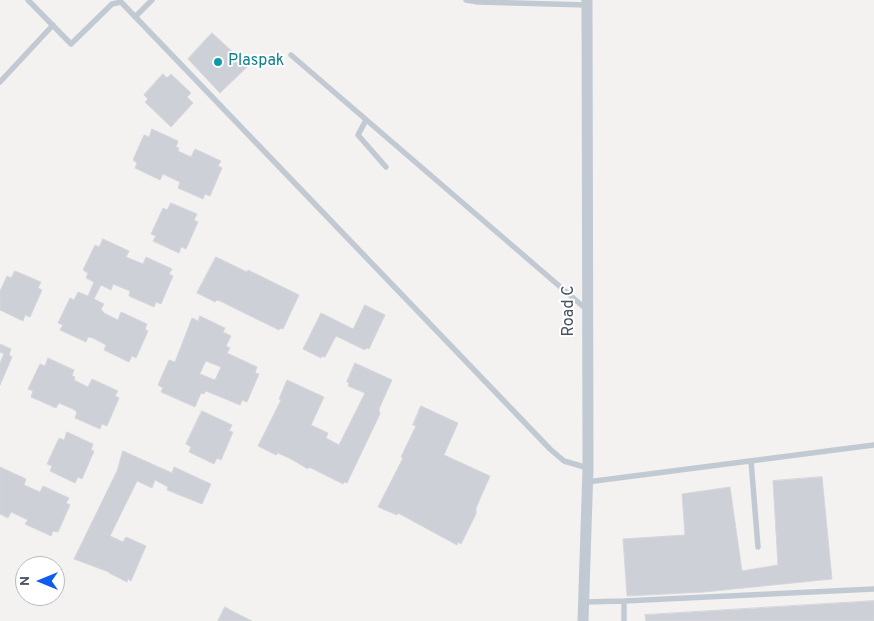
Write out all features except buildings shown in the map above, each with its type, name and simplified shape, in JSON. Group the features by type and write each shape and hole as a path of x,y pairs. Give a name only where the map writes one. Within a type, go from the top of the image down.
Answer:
{"street":[{"name":"Road C","path":"583,621 588,468 586,309 587,2"}],"lane":[{"path":"28,0 71,44 116,2 120,2 550,449 564,461 588,468"},
{"path":"135,16 152,0"},
{"path":"466,0 478,2 587,2"},
{"path":"0,82 52,25"},
{"path":"291,55 586,309"},
{"path":"366,120 358,135 386,167"},
{"path":"587,482 874,445"},
{"path":"751,460 758,546"},
{"path":"583,602 874,589"},
{"path":"624,601 624,621"}],"place":[{"name":"Plaspak","path":"218,62"}]}
